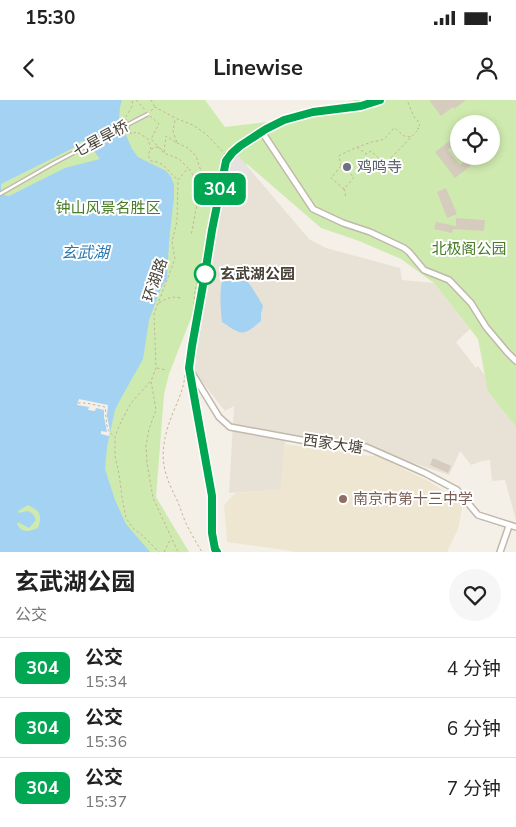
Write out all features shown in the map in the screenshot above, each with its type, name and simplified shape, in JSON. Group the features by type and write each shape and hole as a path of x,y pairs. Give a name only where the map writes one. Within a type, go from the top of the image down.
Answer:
{"street":[{"path":"217,552 212,533 212,496 189,368 221,180 227,156 262,132 284,120 313,112 361,106 379,100"},
{"path":"262,132 313,209 404,248 424,270 448,280 471,303 486,327 516,361"},
{"name":"西家大塘","path":"189,368 218,417 230,427 312,442 366,447 425,473 457,490 478,515 516,528"},
{"path":"500,552 510,526"}],"lane":[{"name":"七星旱桥","path":"0,194 54,163 148,114"}],"path":[{"path":"132,100 132,106 125,118 131,134 137,132 148,139 151,149"},
{"path":"136,100 158,124 150,139 164,153 179,159 197,181"},
{"path":"151,100 155,107 206,134 227,156"},
{"path":"358,148 366,154 371,151 385,164 419,129 417,128 420,125 414,117 407,100"},
{"path":"148,114 155,107"},
{"path":"175,118 173,131 177,142"},
{"path":"344,189 354,177 341,166 339,156 348,150 384,139 395,128 404,136 411,137"},
{"path":"164,153 166,136 188,148 196,156 201,171 201,182 191,236"},
{"path":"158,147 151,149 148,155 151,161 156,161 168,168 178,180 188,168"},
{"path":"341,166 331,178 344,189 346,197"},
{"name":"环湖路","path":"151,381 156,368 154,314 175,259 172,242 177,222 178,180"},
{"path":"202,204 205,205 208,196 213,197"},
{"path":"157,304 174,296 181,298"},
{"path":"156,368 166,370"},
{"path":"151,381 130,403 114,436 115,456 126,518 133,528 159,552"},
{"path":"151,381 156,410 149,429 146,446 147,463 154,498 178,552"},
{"path":"78,403 105,407 108,430 114,436"},
{"path":"164,552 171,538"}],"shaded area":[{"path":"236,153 309,239 326,248 400,268 402,280 434,283 470,329 456,342 476,368 478,366 490,382 488,392 516,427 516,520 505,480 492,481 490,460 471,465 460,451 449,475 366,447 286,435 281,490 229,493 234,406 225,411 192,369 228,160"},
{"path":"236,153 253,173 233,189 225,180 228,160"},
{"name":"南京市第十三中学","path":"284,444 379,457 430,482 463,504 458,529 447,552 296,552 227,542 224,505 235,493 281,490"}],"green space":[{"name":"玄武湖公园","path":"0,100 205,100 225,127 284,120 355,100 516,100 516,427 488,392 478,339 434,283 401,259 359,241 321,228 247,164 221,180 208,275 169,374 164,395 156,497 189,552 0,552"}],"water":[{"name":"玄武湖","path":"0,100 122,100 119,119 132,149 138,157 166,171 174,185 167,279 161,288 149,320 143,359 115,410 107,447 105,469 115,500 126,524 150,552 0,552","holes":["81,141 87,142 100,159 65,168 9,196 4,195 1,184 73,148","28,505 37,511 40,520 38,528 26,531 17,524 18,522 29,528 36,520 33,514 28,511 18,513 18,511"]},
{"path":"232,271 237,272 246,280 263,306 261,321 246,332 238,332 222,322 221,285 225,275"}],"pier":[{"path":"79,399 108,405 109,436 101,434 101,431 107,432 104,410 96,408 95,411 88,410 89,407 77,405"}],"building":[{"path":"429,100 466,100 441,116"},
{"path":"450,141 450,148 448,150 450,152 450,165 472,165 455,178 435,152"},
{"path":"446,188 457,214 447,218 437,192"},
{"path":"456,218 485,220 484,231 453,229 452,233 434,229 436,222 456,226"},
{"path":"433,458 451,466 448,473 430,465"}],"bus line":[{"name":"304","path":"217,552 212,533 212,496 189,368 212,230 226,161 240,146 284,120 313,112 361,106 380,100"}],"place":[{"name":"鸡鸣寺","path":"347,167"},
{"name":"玄武湖公园","path":"205,274"},
{"name":"南京市第十三中学","path":"343,499"}],"park label":[{"name":"钟山风景名胜区","path":"108,208"},
{"name":"北极阁公园","path":"469,249"}]}
